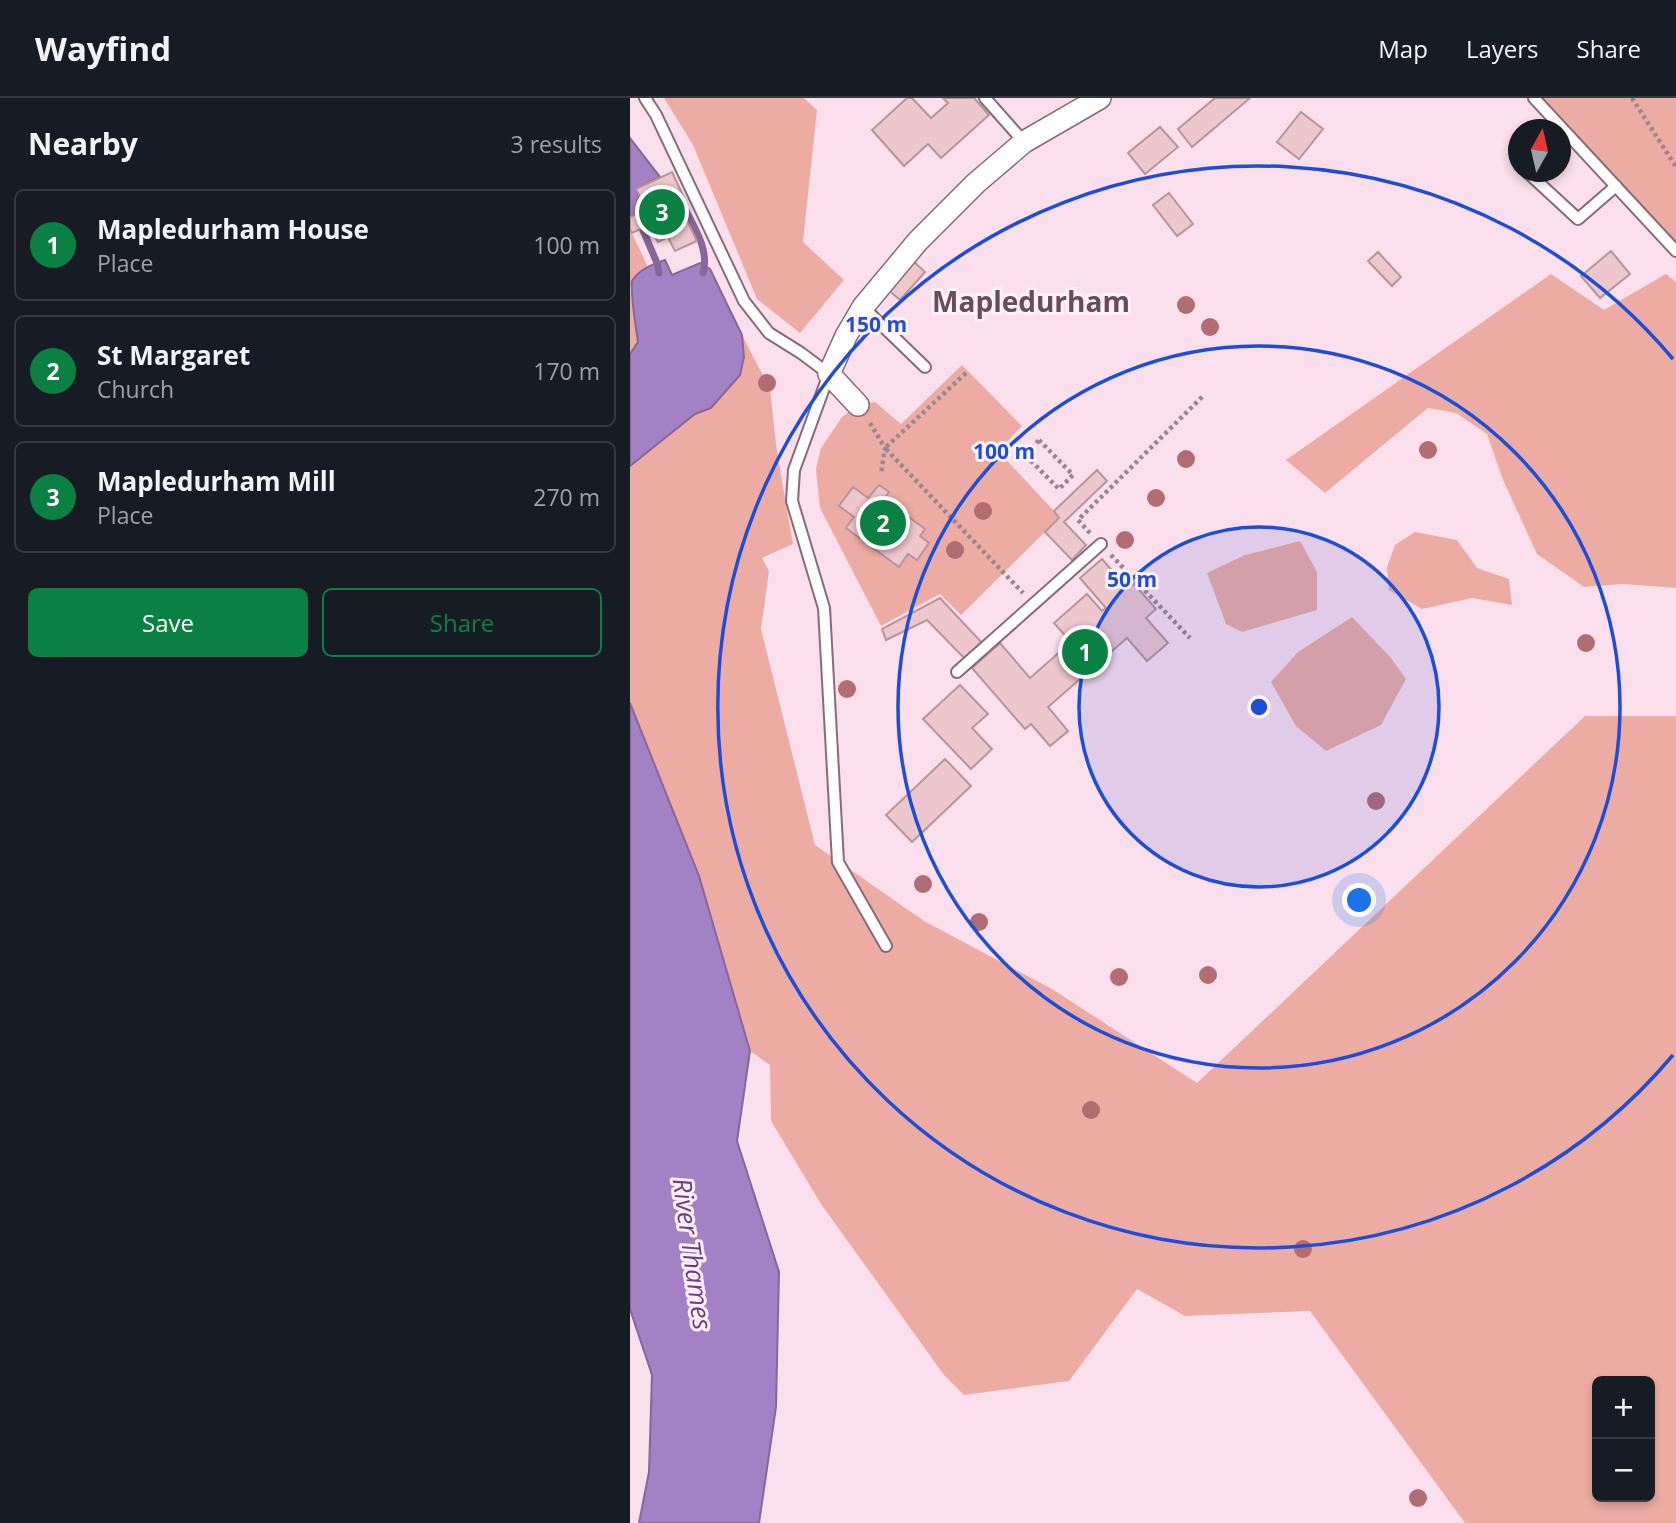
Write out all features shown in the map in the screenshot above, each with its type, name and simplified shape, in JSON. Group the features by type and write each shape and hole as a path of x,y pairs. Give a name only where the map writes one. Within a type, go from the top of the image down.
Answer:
{"street":[{"path":"858,405 829,374 863,307 918,241 976,183 1024,142 1100,98"}],"lane":[{"path":"645,98 656,115 744,301 769,334 829,374 794,470 792,501 824,608 838,862 886,946"},
{"path":"985,98 1024,142"},
{"path":"1534,98 1676,251"},
{"path":"1538,182 1578,219 1616,186"},
{"path":"863,307 925,367"},
{"path":"957,673 1101,544"}],"path":[{"path":"1632,98 1676,167"},
{"path":"881,474 885,448 966,373"},
{"path":"1190,638 1078,520 1204,395"},
{"path":"858,405 885,448 1034,604"},
{"path":"1039,440 1073,475 1059,489 1025,454 1039,440"}],"shaded area":[{"path":"664,98 804,98 817,110 803,242 844,280 800,333 757,299 693,145"},
{"path":"1542,98 1676,98 1676,243 1571,129 1571,119 1561,119"},
{"path":"630,229 648,267 633,279 630,288"},
{"path":"1551,274 1604,310 1666,274 1676,282 1676,588 1623,584 1584,587 1537,554 1503,480 1487,434 1456,413 1428,408 1325,493 1286,460"},
{"path":"630,290 638,342 630,354"},
{"path":"742,335 770,389 777,452 793,544 762,558 769,571 761,629 815,845 924,921 1052,989 1197,1083 1585,716 1676,716 1676,1523 1465,1523 1310,1311 1185,1316 1137,1289 1069,1381 964,1395 944,1375 821,1204 771,1121 770,1065 750,1051 699,876 630,703 630,466 695,414 711,408 740,375 744,357"},
{"path":"962,365 1022,426 998,451 1059,518 961,615 940,594 881,626 820,508 816,469 821,448 842,417 858,405 875,402 901,424"},
{"path":"1415,532 1457,540 1477,568 1509,579 1512,605 1472,598 1422,609 1389,590 1387,567 1395,545"},
{"path":"1300,541 1317,572 1317,610 1242,632 1226,624 1207,573 1245,555"},
{"path":"1352,617 1391,658 1406,679 1381,725 1326,751 1296,726 1271,682 1298,652"}],"water":[{"path":"630,138 660,177 636,189 646,209 630,217"},
{"path":"665,260 672,275 700,263 710,269 742,335 744,357 740,375 711,408 695,414 630,466 630,354 638,342 632,281 643,270"},
{"name":"River Thames","path":"630,703 699,876 750,1051 737,1141 779,1272 776,1407 759,1523 639,1523 649,1472 652,1375 630,1309"}],"building":[{"path":"907,98 912,98 931,118 948,103 943,98 974,98 989,115 941,158 928,144 904,166 872,130"},
{"path":"1215,98 1250,98 1192,147 1178,129"},
{"path":"1301,112 1323,129 1299,159 1277,142"},
{"path":"1160,127 1178,147 1145,174 1128,153"},
{"path":"672,172 687,204 680,206 697,241 675,251 668,237 658,242 649,225 632,233 630,229 630,217 646,209 636,189"},
{"path":"1169,193 1193,224 1177,236 1153,205"},
{"path":"1611,251 1630,274 1600,298 1581,276"},
{"path":"1378,252 1401,277 1392,286 1368,261"},
{"path":"911,259 925,272 900,300 885,287"},
{"path":"1097,470 1107,481 1064,522 1086,545 1072,560 1045,532 1059,518 1054,511"},
{"path":"879,485 889,492 884,499 925,529 920,536 929,543 917,560 908,554 899,567 846,528 854,517 839,506 853,487 868,498"},
{"path":"1102,559 1128,589 1134,584 1156,609 1146,618 1168,643 1147,661 1127,638 1048,707 1068,731 1050,746 1031,724 1025,729 972,668 1000,643 1030,678 1071,642 1054,623 1087,594 1102,611 1106,608 1080,578"},
{"path":"940,598 983,644 965,659 927,620 886,640 882,629"},
{"path":"960,685 988,714 972,728 992,749 971,769 923,719"},
{"path":"945,759 971,786 912,842 886,815"}],"waterway":[{"path":"683,205 702,247 705,264 703,273"},
{"path":"642,228 659,273"}],"place":[{"name":"Mapledurham Mill","path":"662,212"},
{"name":"St Margaret","path":"883,523"},
{"name":"Mapledurham House","path":"1085,652"}],"district":[{"name":"Mapledurham","path":"1031,302"}]}
